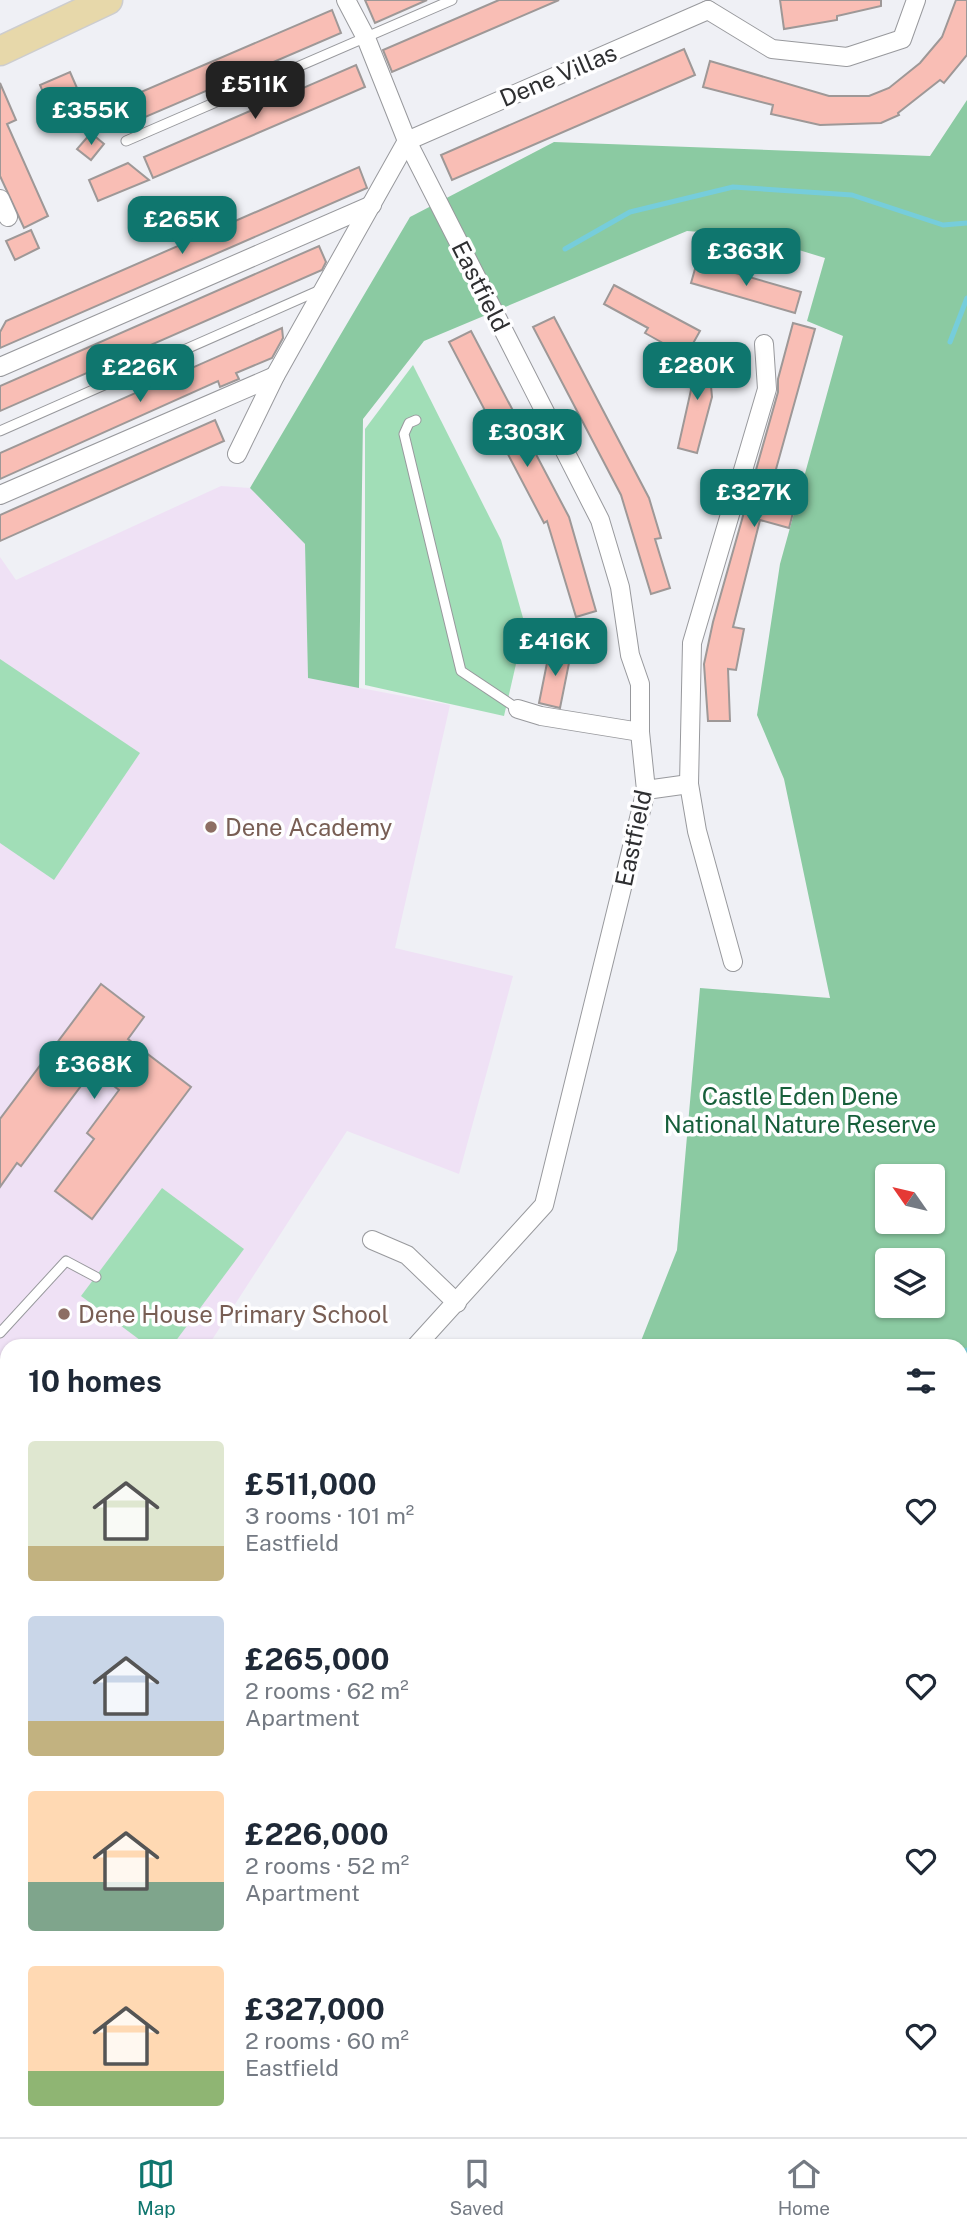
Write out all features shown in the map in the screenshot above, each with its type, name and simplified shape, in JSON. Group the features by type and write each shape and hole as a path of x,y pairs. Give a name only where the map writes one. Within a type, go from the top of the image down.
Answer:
{"main road":[{"path":"0,51 108,0"}],"street":[{"name":"Eastfield","path":"346,0 366,38 407,141 600,520 620,587 630,656 640,684 640,732 646,790 544,1205 423,1339"},
{"path":"708,5 772,49 847,57 902,40 916,0"},
{"name":"Dene Villas","path":"407,141 708,5"},
{"path":"237,454 275,376 407,141"},
{"path":"0,198 8,217"},
{"path":"0,367 372,205"},
{"path":"733,962 697,831 689,784 692,643 767,389 764,344"},
{"path":"0,495 275,376"},
{"path":"518,709 541,716 640,732"},
{"path":"646,790 689,784"},
{"path":"372,1241 407,1255 457,1303"}],"lane":[{"path":"126,141 452,0"},
{"path":"0,431 325,288"},
{"path":"416,420 409,423 404,434 461,671 518,709"},
{"path":"0,1333 66,1261 96,1277"}],"shaded area":[{"name":"Dene Academy","path":"221,486 250,488 305,544 308,678 450,705 395,948 513,976 459,1174 347,1131 213,1339 0,1339 0,557 16,580"}],"green space":[{"name":"Castle Eden Dene National Nature Reserve","path":"967,100 967,1339 642,1339 677,1250 700,988 830,998 784,779 757,715 780,564 843,336 807,321 825,258 753,236 687,231 424,341 363,419 359,688 308,678 305,544 250,488 410,217 554,142 930,156"},
{"path":"413,365 501,540 525,625 504,716 365,685 365,429"},
{"path":"0,659 140,753 54,880 0,843"},
{"path":"162,1188 244,1249 177,1339 139,1339 81,1296"}],"building":[{"path":"365,0 427,0 375,23"},
{"path":"499,0 559,0 392,72 383,50"},
{"path":"780,0 881,0 881,6 837,16 837,20 784,29"},
{"path":"956,0 967,0 967,55 944,83 940,80 898,113 899,115 881,123 820,125 771,114 773,105 703,87 710,61 829,96 869,96 889,88 920,63 942,37"},
{"path":"332,10 341,33 129,124 120,101"},
{"path":"684,49 695,75 452,180 441,155"},
{"path":"356,65 365,87 153,178 144,157"},
{"path":"70,72 84,104 54,118 40,85"},
{"path":"0,83 16,120 7,124 48,216 24,228 0,176"},
{"path":"91,133 104,144 91,160 77,149"},
{"path":"128,163 149,180 98,201 89,180"},
{"path":"359,167 367,188 0,348 0,332 6,321"},
{"path":"31,230 39,248 15,260 6,241"},
{"path":"319,246 326,262 322,270 0,411 0,386"},
{"path":"697,262 801,292 795,313 691,283"},
{"path":"614,285 700,331 686,356 645,333 648,328 604,304"},
{"path":"554,317 649,498 661,538 655,539 670,588 651,594 621,495 533,327"},
{"path":"793,323 815,329 768,498 795,505 789,528 760,520 733,627 744,629 736,670 728,669 730,721 708,721 704,664 713,622 778,392 778,379"},
{"path":"282,328 283,338 272,358 236,373 239,379 220,387 218,381 0,479 0,453"},
{"path":"471,331 569,517 596,611 576,617 547,521 544,523 449,342"},
{"path":"708,353 712,397 697,453 678,448 691,390 687,355"},
{"path":"215,420 224,441 0,541 0,515"},
{"path":"550,648 571,653 560,708 539,703"},
{"path":"101,984 144,1017 128,1039 191,1087 92,1219 55,1191 94,1139 87,1133 119,1090 93,1070 21,1166 17,1163 0,1187 0,1119"}],"waterway":[{"path":"565,249 630,212 733,187 852,195 943,225 967,223"},
{"path":"950,342 967,298"}],"place":[{"name":"Dene Academy","path":"211,827"},
{"name":"Dene House Primary School","path":"64,1314"}]}
